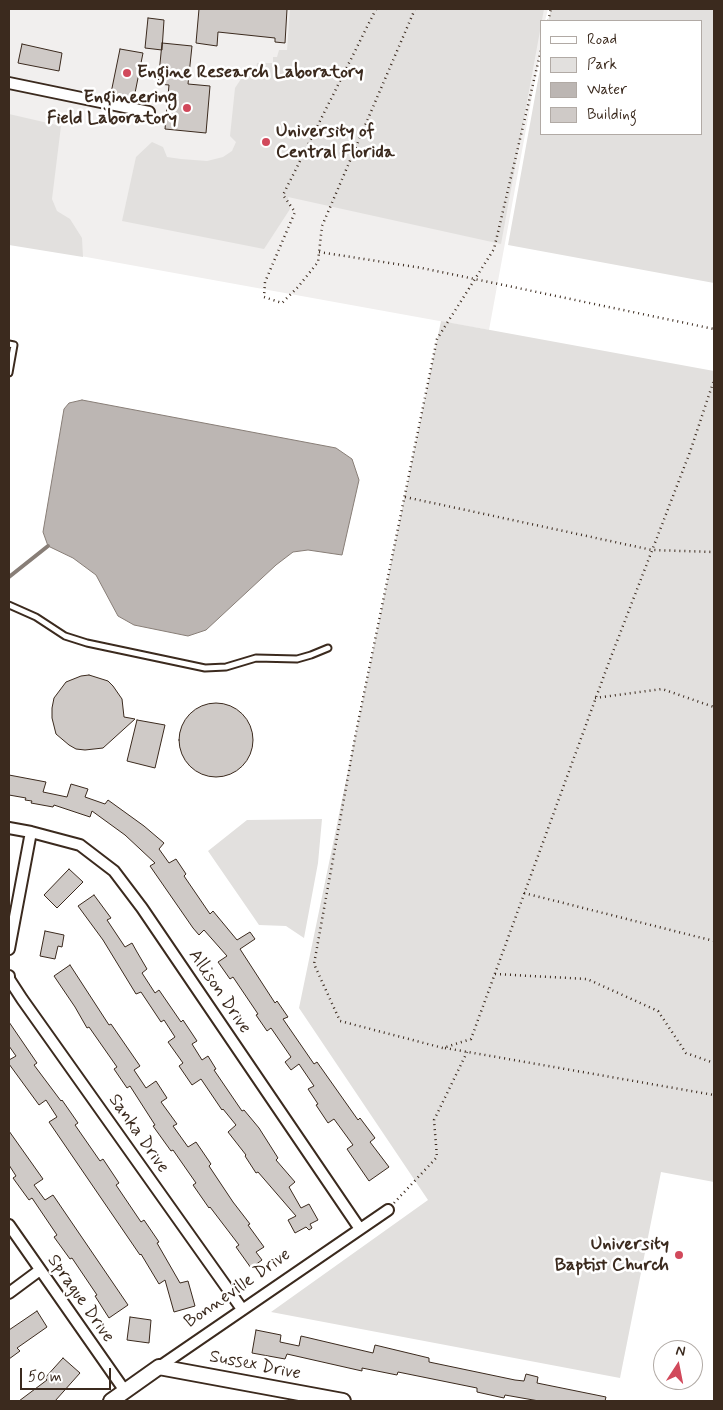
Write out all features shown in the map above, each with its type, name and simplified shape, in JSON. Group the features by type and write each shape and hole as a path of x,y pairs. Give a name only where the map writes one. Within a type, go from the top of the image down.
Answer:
{"street":[{"path":"9,83 149,112"},
{"name":"Allison Drive","path":"9,828 80,845 114,871 142,908 360,1229"},
{"path":"9,949 32,832"},
{"name":"Sanka Drive","path":"9,976 22,999 242,1309"},
{"name":"Bonneville Drive","path":"111,1401 388,1210"},
{"name":"Sprague Drive","path":"9,1225 125,1391"},
{"path":"9,1293 40,1270"},
{"name":"Sussex Drive","path":"159,1367 344,1401"}],"lane":[{"path":"9,344 14,345 9,373"},
{"path":"9,605 36,617 65,636 87,643 205,668 226,667 256,658 297,659 328,648"}],"path":[{"path":"376,9 283,195 295,212 265,282 264,298 282,303 318,262 322,226 415,9"},
{"path":"540,54 494,249 437,339 356,732 314,964 340,1021 443,1048 714,1095"},
{"path":"319,252 422,268 714,329"},
{"path":"443,1048 471,1039 595,698 690,452 714,380"},
{"path":"405,497 652,550 714,552"},
{"path":"595,698 662,689 714,707"},
{"path":"524,893 714,941"},
{"path":"495,974 587,979 658,1011 686,1053 714,1063"},
{"path":"388,1210 437,1157 434,1120 467,1052"}],"shaded area":[{"name":"University of Central Florida","path":"9,9 548,9 545,20 540,20 540,53 489,330 9,243"}],"green space":[{"path":"290,9 544,9 542,20 540,20 540,31 501,244 288,197 290,209 264,249 122,221 136,157 152,142 163,147 167,157 181,159 207,161 223,157 232,151 236,142 230,136 235,88 243,76 255,76 257,63 273,63 273,57 277,57 279,50 287,50"},
{"path":"551,9 714,9 714,283 508,245 540,69 540,135 703,135 703,20 548,20"},
{"path":"9,114 61,126 52,199 57,211 70,219 82,238 83,257 9,245"},
{"path":"441,321 714,371 714,1182 661,1172 620,1378 271,1312 428,1200 299,1008"},
{"path":"322,819 318,863 304,938 286,926 259,925 208,851 247,820"}],"water":[{"path":"82,400 336,448 352,459 359,480 342,555 308,550 293,552 276,565 206,630 188,636 134,625 118,616 96,575 73,558 48,546 43,532 64,409 69,403"}],"building":[{"path":"199,9 287,9 285,43 275,42 275,38 218,32 217,46 196,43"},
{"path":"148,18 164,20 162,50 145,48"},
{"name":"Engineering Field Laboratory","path":"162,43 192,46 188,84 210,86 206,133 165,129 169,85 158,84"},
{"path":"22,44 62,53 59,71 18,63"},
{"name":"Engine Research Laboratory","path":"120,49 143,53 134,98 111,93"},
{"path":"89,675 108,681 122,699 124,717 135,719 103,748 76,749 56,734 52,718 52,708 54,698 66,682"},
{"path":"216,703 237,709 247,719 253,740 247,761 237,771 216,777 195,771 185,761 179,740 185,719 195,709"},
{"path":"137,720 165,725 155,768 127,761"},
{"path":"9,775 46,782 43,792 67,797 71,784 88,789 85,797 105,804 108,800 164,843 159,849 169,863 176,859 186,874 184,876 210,914 213,911 237,940 250,932 255,939 240,949 275,1003 277,1001 288,1017 283,1019 314,1064 317,1062 358,1120 360,1118 375,1138 370,1142 389,1167 369,1181 347,1149 353,1145 334,1119 328,1123 316,1105 318,1104 308,1089 314,1086 299,1064 291,1070 285,1062 291,1057 271,1028 267,1031 233,977 230,979 218,962 227,956 204,930 199,935 193,928 150,866 155,863 125,835 92,811 90,817 54,805 53,807 31,803 32,801 25,800 26,798 9,795"},
{"path":"69,869 83,882 57,908 44,895"},
{"path":"94,895 111,918 107,920 125,947 132,943 147,969 142,973 155,993 159,990 181,1022 183,1020 197,1041 192,1044 202,1060 208,1056 216,1069 214,1070 242,1111 244,1110 259,1128 278,1158 276,1160 295,1182 289,1187 301,1208 309,1204 318,1220 310,1224 312,1228 309,1230 306,1227 295,1233 288,1220 296,1216 258,1172 256,1173 246,1155 228,1132 236,1125 222,1110 201,1079 192,1085 179,1066 183,1063 168,1042 175,1037 164,1020 161,1022 141,992 136,994 103,940 78,906"},
{"path":"45,931 64,935 62,947 58,946 55,959 40,956"},
{"path":"70,965 109,1025 111,1024 140,1066 134,1070 146,1088 156,1081 167,1098 161,1102 177,1124 173,1126 188,1147 196,1142 211,1164 209,1166 264,1247 256,1252 262,1260 251,1268 236,1247 239,1245 193,1185 196,1183 173,1150 171,1151 153,1126 155,1125 130,1086 127,1088 114,1069 117,1067 89,1027 87,1028 54,976"},
{"path":"9,1022 37,1063 34,1065 78,1123 75,1125 100,1161 103,1159 119,1183 116,1185 141,1222 144,1220 159,1242 157,1243 180,1283 188,1281 195,1306 174,1312 165,1280 159,1284 141,1254 49,1122 57,1117 46,1100 39,1105 9,1064 9,1060 16,1056 9,1046"},
{"path":"9,1131 43,1179 34,1185 45,1200 53,1195 128,1305 109,1318 95,1296 97,1295 72,1258 70,1259 54,1237 57,1235 32,1198 29,1200 13,1178 16,1176 9,1165"},
{"path":"37,1311 47,1327 17,1348 20,1351 9,1359 9,1330"},
{"path":"130,1317 151,1320 149,1343 127,1340"},
{"path":"256,1330 281,1335 280,1342 299,1346 301,1336 373,1353 375,1345 429,1358 429,1362 515,1380 524,1381 526,1374 538,1377 537,1383 606,1397 605,1401 539,1401 505,1395 504,1398 477,1392 477,1388 398,1372 397,1375 362,1368 362,1371 287,1354 285,1359 252,1353"},
{"path":"63,1358 80,1373 55,1401 19,1401 47,1380 45,1378"}],"waterway":[{"path":"9,577 48,546"}],"place":[{"name":"Engine Research Laboratory","path":"127,73"},
{"name":"Engineering Field Laboratory","path":"187,108"},
{"name":"University of Central Florida","path":"266,142"},
{"name":"University Baptist Church","path":"679,1255"}]}
